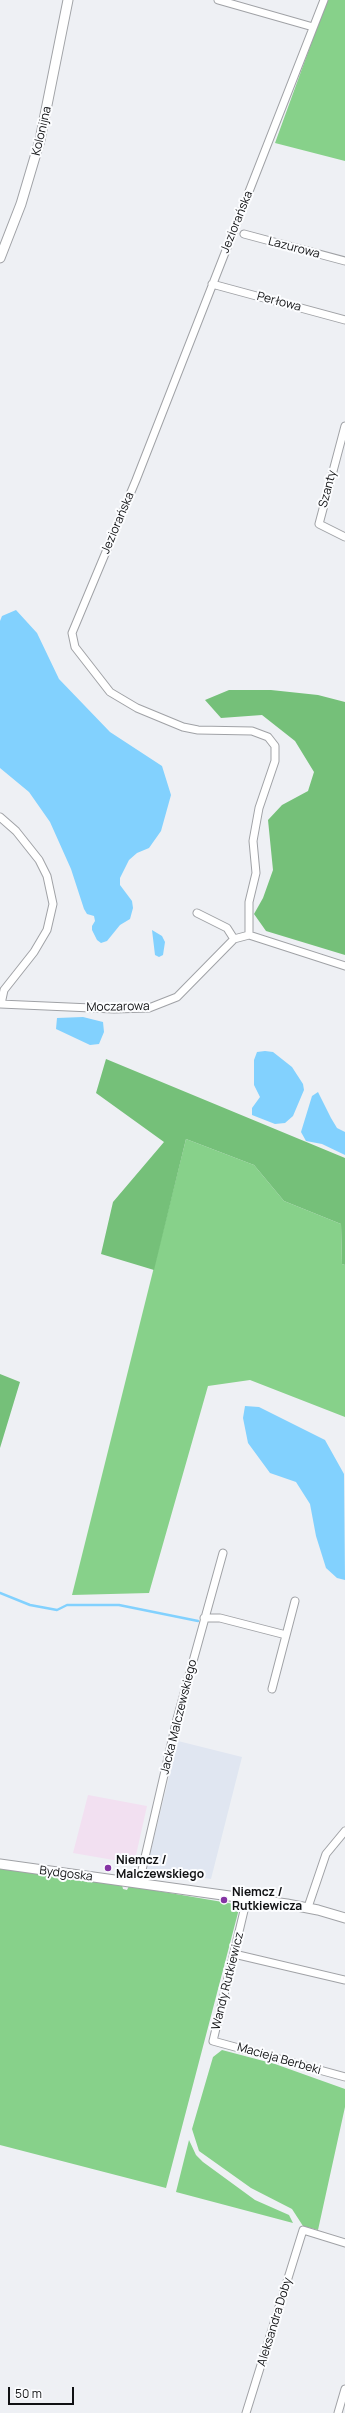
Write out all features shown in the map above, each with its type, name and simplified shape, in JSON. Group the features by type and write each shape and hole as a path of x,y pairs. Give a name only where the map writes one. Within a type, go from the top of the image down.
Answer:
{"street":[{"name":"Kolonijna","path":"0,258 21,204 40,140 68,0"},
{"path":"218,0 314,27"},
{"name":"Jeziorańska","path":"249,935 249,902 256,873 253,842 259,808 275,762 275,746 268,736 252,731 198,730 183,727 137,708 110,692 75,647 72,633 136,480 324,0"},
{"name":"Lazurowa","path":"244,234 345,261"},
{"name":"Perłowa","path":"212,284 345,320"},
{"name":"Szanty","path":"345,426 318,524 345,537"},
{"path":"0,817 16,831 39,860 47,876 53,904 47,930 34,952 4,990 0,1004"},
{"path":"197,913 227,928 234,939 249,935 345,966"},
{"name":"Moczarowa","path":"0,1004 114,1010 149,1008 177,997 234,939"},
{"name":"Jacka Malczewskiego","path":"139,1883 177,1720 223,1553"},
{"path":"272,1689 295,1601"},
{"path":"204,1618 220,1618 286,1635"},
{"path":"308,1907 326,1854 345,1831"},
{"name":"Bydgoska","path":"0,1864 308,1907 345,1918"},
{"name":"Wandy Rutkiewicz","path":"213,2041 247,1898"},
{"path":"234,1954 345,1980"},
{"name":"Macieja Berbeki","path":"213,2041 345,2077"},
{"name":"Aleksandra Doby","path":"246,2413 303,2230 345,2243"},
{"path":"338,2413 345,2389"}],"shaded area":[{"path":"178,1741 242,1757 211,1879 146,1870"},
{"path":"88,1795 147,1806 136,1855 125,1862 73,1853"}],"green space":[{"path":"327,0 345,0 345,161 275,143"},
{"path":"229,690 271,690 318,695 345,702 345,955 266,931 254,914 263,898 273,870 268,820 282,805 308,791 314,772 295,741 262,715 221,718 205,700"},
{"path":"106,1059 345,1158 345,1265 342,1264 341,1224 284,1201 254,1165 186,1139 154,1270 101,1254 113,1202 164,1142 96,1093"},
{"path":"186,1139 254,1165 284,1201 341,1224 342,1264 345,1265 345,1417 250,1380 208,1386 149,1593 72,1595"},
{"path":"0,1374 20,1382 0,1448"},
{"path":"0,1866 122,1885 123,1889 127,1890 129,1886 240,1905 166,2188 0,2145"},
{"path":"222,2050 275,2064 345,2089 345,2107 318,2230 303,2226 292,2209 251,2188 199,2151 192,2129 213,2057"},
{"path":"189,2140 196,2155 203,2162 255,2200 289,2215 293,2223 176,2192"}],"water":[{"path":"16,610 37,633 59,679 110,732 162,766 171,795 161,831 149,848 137,853 129,860 120,878 120,885 132,901 133,908 130,919 120,925 107,941 101,943 97,940 92,930 92,926 95,921 94,916 87,914 84,909 71,869 50,822 29,792 0,768 0,621 2,616"},
{"path":"152,930 162,936 165,942 163,955 159,957 155,955"},
{"path":"83,1017 103,1022 104,1032 99,1044 90,1045 56,1029 57,1018"},
{"path":"257,1052 273,1052 292,1067 303,1084 304,1090 293,1116 285,1123 275,1124 252,1115 252,1108 260,1097 254,1085 254,1060"},
{"path":"318,1092 337,1128 345,1132 345,1155 322,1144 306,1141 301,1132 312,1096"},
{"path":"245,1406 259,1407 325,1440 344,1474 345,1580 337,1578 326,1568 316,1536 310,1504 296,1482 270,1473 248,1443 243,1418"}],"waterway":[{"path":"0,1593 30,1605 57,1610 67,1605 119,1605 198,1621"}],"place":[{"name":"Niemcz / Malczewskiego","path":"108,1868"},
{"name":"Niemcz / Rutkiewicza","path":"224,1900"}]}
